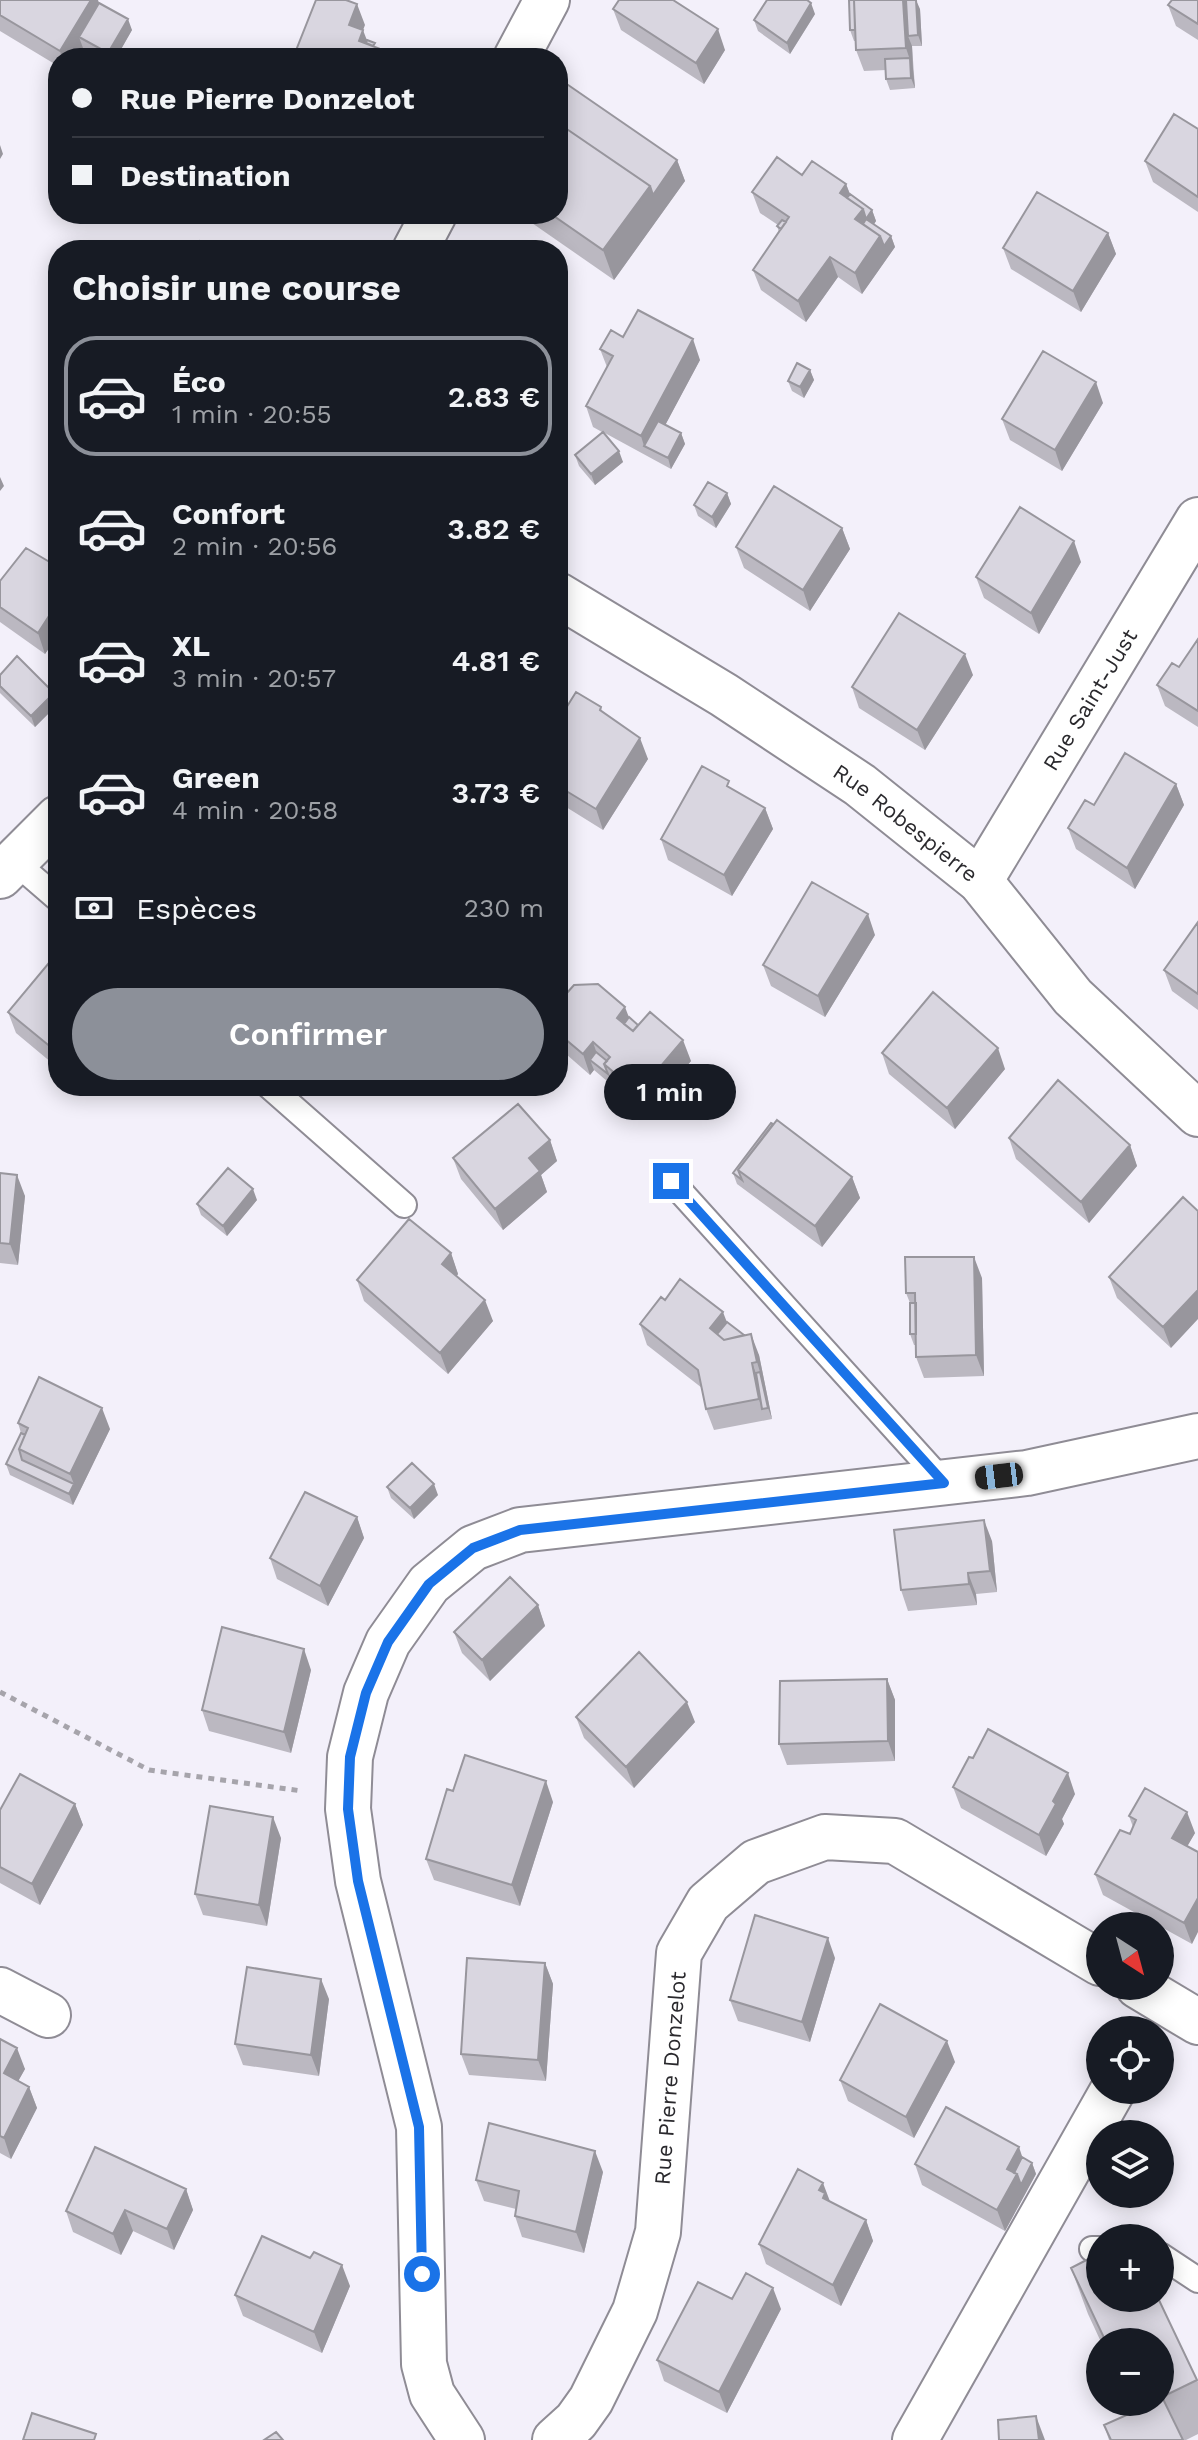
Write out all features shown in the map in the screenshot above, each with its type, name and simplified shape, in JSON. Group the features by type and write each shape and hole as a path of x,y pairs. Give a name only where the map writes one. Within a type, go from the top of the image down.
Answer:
{"street":[{"path":"521,48 547,0"},
{"name":"Rue Saint-Just","path":"980,881 1198,520"},
{"name":"Rue Robespierre","path":"568,601 724,695 860,785 980,881 1073,997 1198,1114"},
{"path":"7,869 48,828"},
{"path":"462,2440 432,2394 424,2364 419,2127 358,1881 348,1809 350,1757 366,1693 388,1642 429,1584 473,1548 520,1530 1027,1473 1198,1436"},
{"name":"Rue Pierre Donzelot","path":"555,2440 576,2421 591,2400 635,2311 658,2232 679,1953 708,1903 756,1862 825,1837 895,1841 1086,1955"},
{"path":"0,1990 48,2015"},
{"path":"915,2440 1105,2104"}],"lane":[{"path":"7,869 48,893"},
{"path":"280,1096 404,1205"},
{"path":"671,1181 944,1483"},
{"path":"1174,2264 1198,2280"}],"path":[{"path":"0,1692 149,1770 317,1793 348,1792"}],"building":[{"path":"0,0 91,0 62,48 55,48 0,15"},
{"path":"316,0 346,0 357,4 349,25 363,30 359,41 378,48 297,48"},
{"path":"619,0 673,0 718,29 696,63 613,9"},
{"path":"767,0 807,0 811,3 787,43 754,20"},
{"path":"849,0 854,0 855,30 850,30"},
{"path":"854,0 903,0 906,48 856,50"},
{"path":"906,0 916,0 918,35 908,36"},
{"path":"1172,0 1198,0 1198,24 1168,5"},
{"path":"99,3 128,19 111,48 99,48 79,37"},
{"path":"910,58 911,78 886,79 885,59"},
{"path":"568,85 677,160 653,195 650,186 568,130"},
{"path":"1174,114 1198,129 1198,197 1145,161"},
{"path":"568,130 650,186 603,250 565,224 568,224"},
{"path":"777,157 802,175 812,161 846,184 840,193 863,209 855,219 880,236 855,273 830,257 798,301 753,270 789,217 752,192"},
{"path":"1037,192 1108,233 1073,291 1003,248"},
{"path":"850,194 872,210 866,219 863,209 847,198"},
{"path":"866,219 891,236 884,246 880,236 863,224"},
{"path":"638,310 693,339 641,436 586,406 613,356 600,349 611,330 623,337"},
{"path":"1043,351 1096,382 1055,450 1002,419"},
{"path":"797,363 810,370 800,387 788,381"},
{"path":"658,421 681,433 668,458 644,446"},
{"path":"603,432 619,451 591,474 575,455"},
{"path":"708,482 727,493 712,517 694,505"},
{"path":"774,486 842,528 803,590 736,547"},
{"path":"1020,507 1074,541 1031,613 976,577"},
{"path":"26,548 48,561 48,618 38,633 0,607 0,581"},
{"path":"899,613 965,654 917,730 852,687"},
{"path":"1198,639 1198,711 1157,685 1172,663 1179,667"},
{"path":"17,656 48,687 48,699 31,716 0,686 0,675"},
{"path":"576,692 601,707 600,710 640,738 596,809 568,792 568,705"},
{"path":"1125,753 1176,784 1127,868 1068,828 1085,800 1094,805"},
{"path":"702,766 729,781 727,786 765,808 724,875 661,839"},
{"path":"812,882 868,914 818,996 763,965"},
{"path":"1198,922 1198,994 1164,970"},
{"path":"48,964 48,1045 8,1012"},
{"path":"598,984 625,1007 617,1018 633,1031 650,1012 683,1040 638,1093 604,1064 610,1057 593,1042 583,1054 568,1041 568,992 574,985"},
{"path":"933,992 998,1048 947,1108 882,1053"},
{"path":"629,1017 638,1025 633,1031 624,1024"},
{"path":"596,1052 607,1061 604,1064 608,1074 590,1060"},
{"path":"1058,1080 1130,1145 1081,1202 1009,1138"},
{"path":"518,1104 550,1140 529,1158 540,1171 495,1209 453,1158"},
{"path":"777,1120 852,1177 815,1226 738,1170"},
{"path":"771,1123 738,1170 742,1180 733,1173"},
{"path":"228,1168 253,1189 223,1226 197,1204"},
{"path":"0,1173 17,1175 10,1244 0,1243"},
{"path":"1183,1197 1198,1211 1198,1290 1163,1327 1109,1277"},
{"path":"409,1219 451,1253 442,1264 485,1300 440,1353 357,1280"},
{"path":"905,1257 974,1257 976,1355 916,1357 915,1293 906,1293"},
{"path":"680,1279 723,1312 710,1328 724,1340 751,1334 757,1362 752,1363 759,1399 706,1409 698,1370 640,1324 661,1297 665,1300"},
{"path":"910,1303 916,1303 916,1334 910,1334"},
{"path":"727,1322 744,1335 724,1340 717,1334"},
{"path":"760,1372 768,1408 762,1409 756,1373"},
{"path":"39,1377 102,1408 70,1474 19,1449 28,1428 18,1423"},
{"path":"21,1433 25,1435 19,1449 22,1460 74,1484 69,1494 6,1464"},
{"path":"412,1463 434,1484 410,1508 387,1487"},
{"path":"305,1492 357,1517 320,1586 270,1558"},
{"path":"984,1520 990,1571 968,1573 969,1584 901,1590 894,1530"},
{"path":"510,1577 538,1605 482,1660 454,1632"},
{"path":"222,1627 304,1649 284,1732 202,1710"},
{"path":"639,1652 687,1702 626,1767 576,1717"},
{"path":"887,1679 888,1741 779,1744 780,1681"},
{"path":"988,1729 1068,1773 1039,1835 953,1787"},
{"path":"465,1755 546,1781 512,1885 426,1859 447,1789 453,1791"},
{"path":"20,1774 75,1804 32,1884 0,1867 0,1810"},
{"path":"1145,1788 1187,1812 1172,1838 1198,1852 1198,1898 1184,1923 1174,1917 1174,1912 1164,1912 1095,1874 1120,1830 1130,1834 1136,1820 1129,1816"},
{"path":"210,1806 273,1817 259,1905 195,1894"},
{"path":"755,1915 828,1938 802,2022 730,2000"},
{"path":"467,1958 545,1963 538,2060 461,2054"},
{"path":"247,1967 321,1979 311,2055 235,2044"},
{"path":"880,2004 947,2041 906,2117 840,2080"},
{"path":"0,2039 17,2048 4,2073 29,2087 4,2138 0,2136"},
{"path":"946,2107 1019,2147 1007,2169 1017,2174 997,2210 915,2164"},
{"path":"489,2123 595,2151 576,2232 515,2216 519,2191 476,2180"},
{"path":"95,2147 186,2189 167,2229 125,2210 113,2234 66,2211"},
{"path":"1022,2157 1032,2163 1021,2185 1014,2173"},
{"path":"798,2169 823,2183 819,2190 825,2193 823,2198 866,2220 833,2285 759,2244"},
{"path":"262,2236 310,2258 314,2252 342,2265 314,2332 235,2295"},
{"path":"1086,2260 1086,2300 1071,2268"},
{"path":"746,2273 773,2288 719,2392 657,2360 698,2282 732,2299"},
{"path":"1092,2312 1165,2312 1172,2328 1099,2328"},
{"path":"1174,2332 1197,2380 1174,2391"},
{"path":"32,2413 96,2434 94,2440 23,2440"},
{"path":"1036,2416 1039,2440 999,2440 998,2420"},
{"path":"1124,2416 1171,2416 1183,2440 1111,2440 1104,2425"},
{"path":"276,2432 283,2440 264,2440"}],"route":[{"path":"422,2274 419,2127 358,1881 348,1809 350,1757 366,1693 388,1642 429,1584 473,1548 520,1530 944,1483 671,1181"}]}
